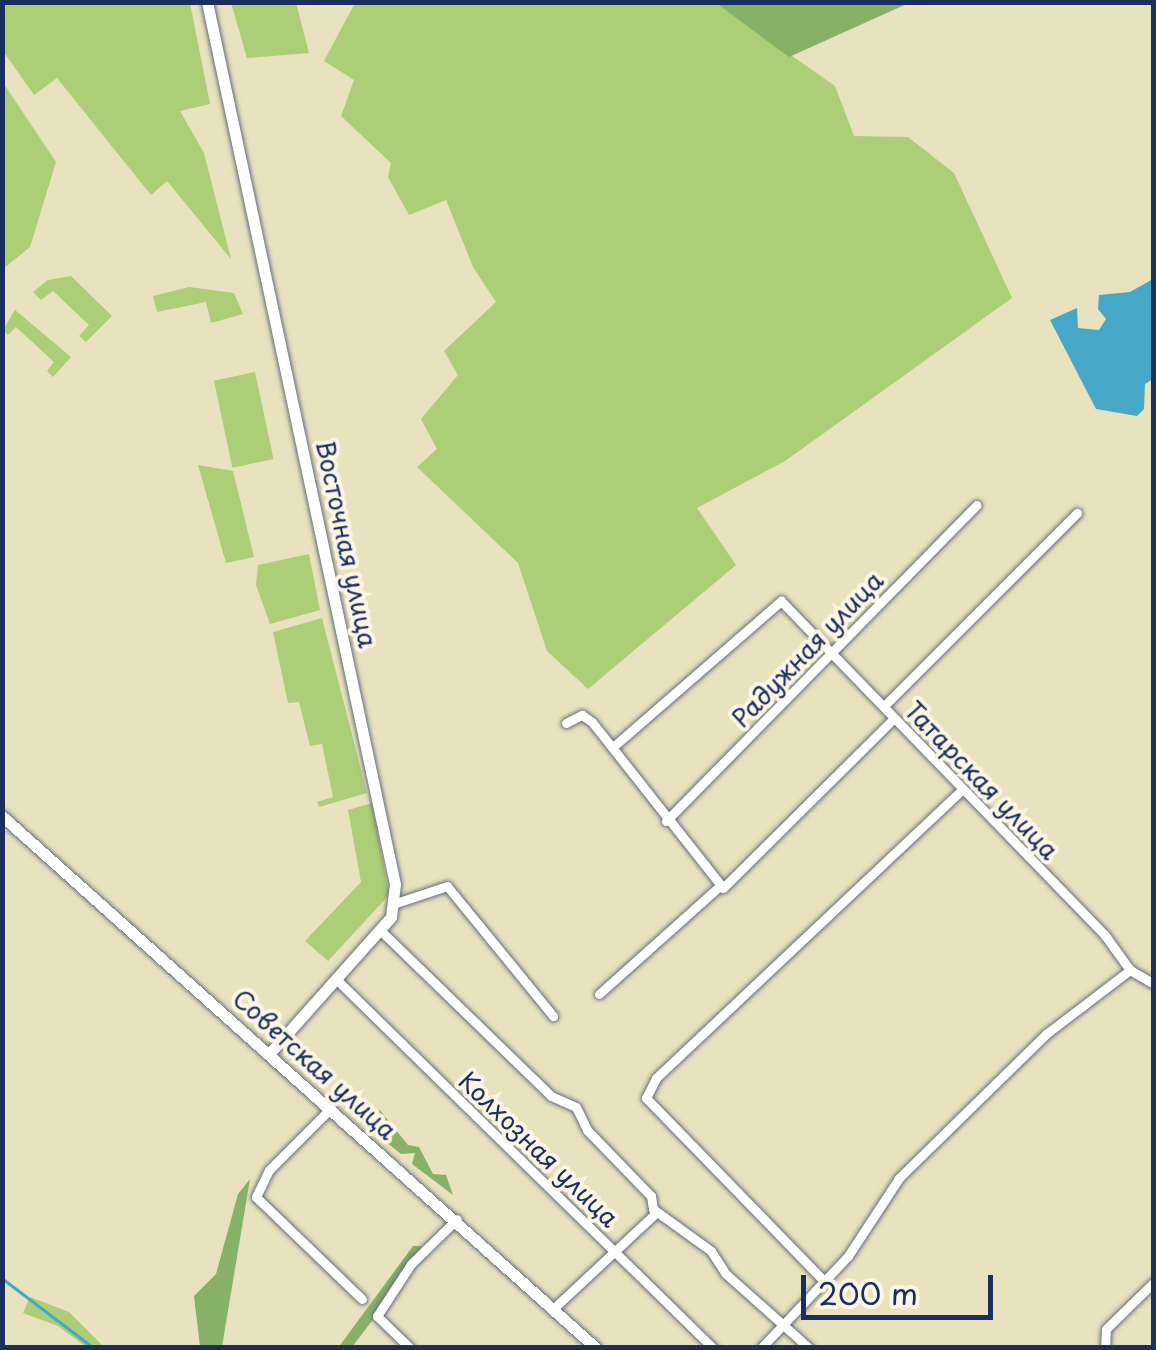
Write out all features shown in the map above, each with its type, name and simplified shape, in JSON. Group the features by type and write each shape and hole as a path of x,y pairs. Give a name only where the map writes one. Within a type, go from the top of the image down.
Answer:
{"main road":[{"name":"Восточная улица","path":"207,2 396,903"},
{"name":"Советская улица","path":"2,816 457,1219 596,1348"},
{"path":"270,1053 381,931 396,903"}],"street":[{"name":"Радужная улица","path":"666,821 976,505"},
{"path":"884,706 1078,513"},
{"name":"Татарская улица","path":"613,747 781,601 1104,934 1130,970 1154,984"},
{"path":"566,724 582,715 613,747 666,821 722,887"},
{"path":"599,994 722,887 892,719"},
{"path":"825,1282 646,1098 656,1078 962,790"},
{"path":"396,903 447,886 553,1016"},
{"path":"381,931 551,1096 576,1107 588,1130 651,1196 656,1212 710,1252 809,1348"},
{"path":"761,1348 825,1282 900,1178 1057,1024 1130,970"},
{"name":"Колхозная улица","path":"336,979 713,1348"},
{"path":"331,1108 269,1170 258,1188 260,1204 362,1299"},
{"path":"555,1308 656,1212"},
{"path":"410,1348 377,1316 411,1264 457,1219"},
{"path":"1105,1348 1106,1329 1154,1282"}],"green space":[{"path":"2,3 190,3 210,104 180,111 204,153 231,259 167,181 151,195 57,78 34,95 3,51"},
{"path":"231,3 296,3 309,53 247,58"},
{"path":"355,3 716,3 835,86 854,136 908,137 954,173 1012,298 785,461 697,508 736,565 588,689 547,651 518,563 417,467 437,449 421,419 458,375 444,351 496,302 473,267 446,200 409,215 388,177 391,163 341,116 354,80 324,61"},
{"path":"716,3 909,3 789,57"},
{"path":"2,81 56,162 30,247 3,269"},
{"path":"71,276 112,316 86,342 79,336 89,325 53,291 41,300 33,292 48,280"},
{"path":"189,287 234,293 243,314 211,323 206,302 157,312 153,296"},
{"path":"15,310 71,357 53,377 47,371 54,362 16,327 8,335 3,330"},
{"path":"255,372 274,459 232,468 214,381"},
{"path":"198,465 233,471 254,557 226,563"},
{"path":"309,554 320,610 270,624 256,585 258,565"},
{"path":"322,618 367,793 319,807 317,802 333,797 322,744 310,746 299,702 288,703 273,632"},
{"path":"372,803 389,895 328,961 305,941 361,882 348,810"},
{"path":"379,1109 408,1145 419,1147 433,1174 446,1175 453,1195 412,1164 415,1153 401,1154 386,1142"},
{"path":"250,1179 222,1347 200,1347 194,1296 216,1274 238,1194"},
{"path":"413,1246 421,1246 412,1269 352,1347 338,1348"},
{"path":"30,1297 69,1312 104,1347 86,1347 58,1326 23,1313"}],"water":[{"path":"1153,279 1153,379 1145,384 1144,409 1137,416 1096,409 1050,320 1077,308 1078,328 1099,330 1106,319 1098,309 1099,295 1130,292"}],"waterway":[{"path":"2,1278 94,1348"}]}
